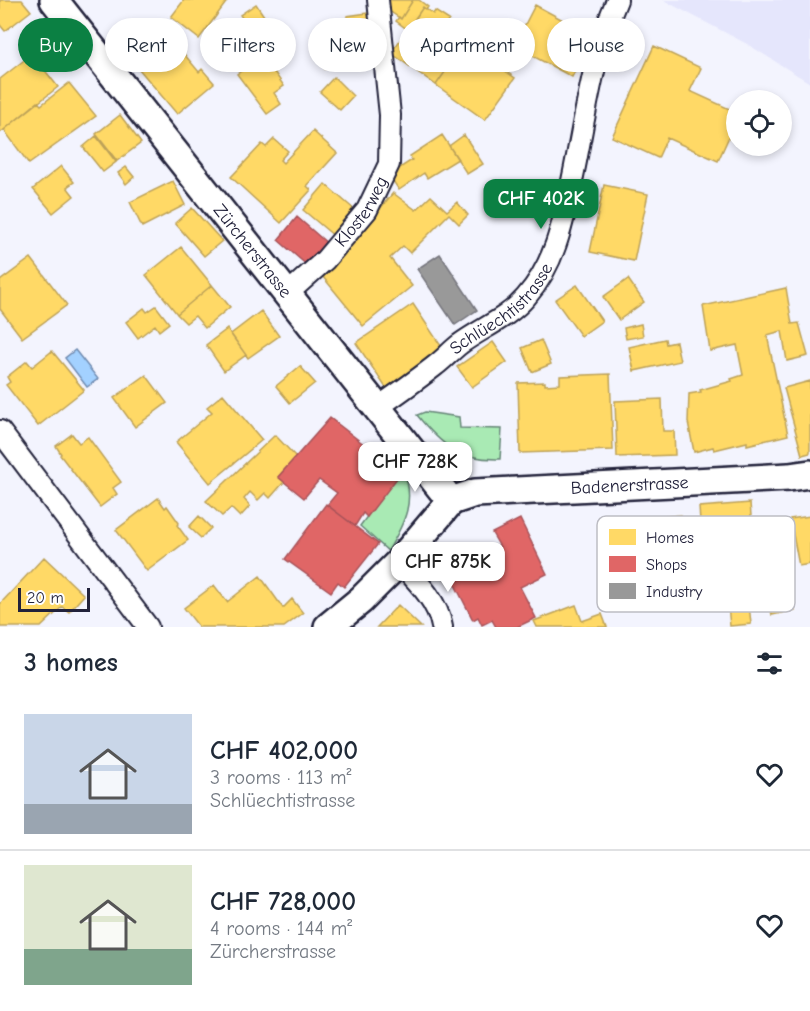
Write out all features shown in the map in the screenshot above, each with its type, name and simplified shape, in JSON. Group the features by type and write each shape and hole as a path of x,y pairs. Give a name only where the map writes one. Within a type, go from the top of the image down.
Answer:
{"street":[{"name":"Zürcherstrasse","path":"54,0 451,501"},
{"name":"Klosterweg","path":"287,294 325,260 367,210 389,164 390,115 378,0"},
{"name":"Schlüechtistrasse","path":"377,408 461,344 494,321 514,311 537,284 547,267 556,247 565,215 592,77 617,0"},
{"path":"0,431 148,627"},
{"name":"Badenerstrasse","path":"451,501 475,493 789,477 810,474"},
{"path":"328,627 361,600 399,562 451,501"},
{"path":"399,562 426,591 441,619 442,627"}],"shaded area":[{"path":"663,0 810,0 810,83 747,44"}],"green space":[{"path":"425,412 459,417 460,428 502,429 500,459 473,457 452,449 443,443 417,415"},
{"path":"403,468 409,491 407,511 388,551 360,526"}],"water":[{"path":"75,350 98,379 87,387 65,358"}],"building: Homes":[{"path":"0,0 22,0 31,11 22,18 18,18 18,21 5,31 0,25"},
{"path":"184,0 228,0 215,18 200,18 199,39 188,30 188,18 171,17"},
{"path":"386,0 413,0 402,18 382,6"},
{"path":"413,0 419,0 428,7 426,10 423,7 416,18 402,18"},
{"path":"256,4 265,18 242,18 240,15"},
{"path":"535,5 559,18 547,18 547,64 535,57 535,18 528,18"},
{"path":"423,7 433,14 435,11 446,18 415,18"},
{"path":"374,12 375,18 347,18 347,16"},
{"path":"399,42 399,59 391,53"},
{"path":"654,46 701,68 690,91 726,107 726,143 718,161 667,138 658,158 612,137 642,72 645,72 645,66"},
{"path":"188,59 199,72 205,72 214,83 177,114 142,72 188,72"},
{"path":"18,65 18,72 46,72 58,87 0,133 0,79"},
{"path":"240,72 274,72 284,86 274,93 281,104 267,114 237,74"},
{"path":"418,72 445,72 436,85"},
{"path":"445,72 507,72 515,78 485,120 436,85"},
{"path":"563,72 575,72 572,77"},
{"path":"334,77 353,96 340,110 320,92"},
{"path":"69,83 96,116 29,164 4,130 38,102 41,105"},
{"path":"120,115 141,143 117,161 96,134"},
{"path":"313,131 337,153 307,186 311,190 281,223 231,177 262,144 266,147 274,139 288,151 280,160 283,163"},
{"path":"442,135 458,159 427,178 424,173 399,190 389,175 412,160 410,156"},
{"path":"464,135 483,164 467,174 449,146"},
{"path":"96,136 116,162 103,172 83,147"},
{"path":"61,166 74,182 67,187 74,196 53,213 33,189"},
{"path":"126,167 134,177 126,184 118,173"},
{"path":"173,181 185,205 142,227 130,202"},
{"path":"325,184 356,211 334,236 303,210"},
{"path":"604,185 648,194 634,261 590,252"},
{"path":"393,193 416,210 431,196 447,211 457,202 468,215 459,224 449,214 410,253 403,246 390,258 412,286 363,326 323,277"},
{"path":"192,208 222,241 204,256 175,223"},
{"path":"181,247 212,285 177,314 146,275"},
{"path":"31,258 67,305 22,338 0,309 0,281"},
{"path":"628,279 644,302 619,320 603,297"},
{"path":"212,285 230,307 205,328 195,316 186,323 177,314"},
{"path":"577,285 602,321 581,336 555,300"},
{"path":"786,288 792,324 799,323 808,356 787,361 782,331 767,335 788,435 747,445 747,442 694,452 688,422 689,394 701,392 700,390 732,381 731,379 743,375 737,345 710,351 703,306"},
{"path":"413,304 443,349 386,388 356,343"},
{"path":"156,306 169,323 159,331 155,325 138,338 126,322 144,308 147,312"},
{"path":"261,311 279,336 248,358 231,334"},
{"path":"641,324 643,336 626,339 624,328"},
{"path":"227,329 246,355 224,371 206,345"},
{"path":"665,339 666,344 676,342 680,361 634,371 629,347"},
{"path":"541,340 551,364 532,372 522,348"},
{"path":"493,342 507,362 472,387 457,367"},
{"path":"52,351 84,390 38,426 6,385 10,382 7,377 27,361 32,367"},
{"path":"300,366 315,383 290,403 276,386"},
{"path":"610,374 613,450 520,453 518,383 560,384 560,376"},
{"path":"146,375 167,403 135,427 114,398"},
{"path":"810,381 810,453 802,455 784,388"},
{"path":"223,394 262,440 210,483 176,442 212,412 207,407"},
{"path":"662,399 663,431 674,431 675,455 617,457 615,401"},
{"path":"72,434 79,443 88,437 121,482 113,488 117,494 100,507 60,455 56,446"},
{"path":"275,435 296,457 278,477 284,482 270,498 265,493 258,500 250,492 244,499 250,506 240,517 231,508 222,516 206,501"},
{"path":"158,498 165,508 167,506 188,540 147,571 116,530"},
{"path":"750,503 751,516 700,516 699,507"},
{"path":"199,516 211,528 201,538 189,527"},
{"path":"810,516 810,564 799,566 795,545 795,518"},
{"path":"44,557 84,595 69,612 62,607 41,627 0,627 0,604"},
{"path":"260,576 283,608 292,599 303,613 284,627 199,627 184,608 214,585 227,602"},
{"path":"398,605 421,627 377,627"},
{"path":"576,605 582,621 602,614 607,627 537,627 534,621"},
{"path":"729,612 750,612 751,624 730,626"}],"building: Shops":[{"path":"297,217 328,244 309,267 278,240"},
{"path":"330,418 401,473 367,517 363,513 355,526 327,505 337,493 319,480 304,498 278,477"},
{"path":"326,504 378,544 344,587 338,582 331,592 285,559"},
{"path":"520,519 547,574 520,587 536,618 517,627 496,627 492,620 482,625 478,617 473,620 449,573 500,547 492,533"}],"building: Industry":[{"path":"440,254 477,310 455,325 417,269"}]}
